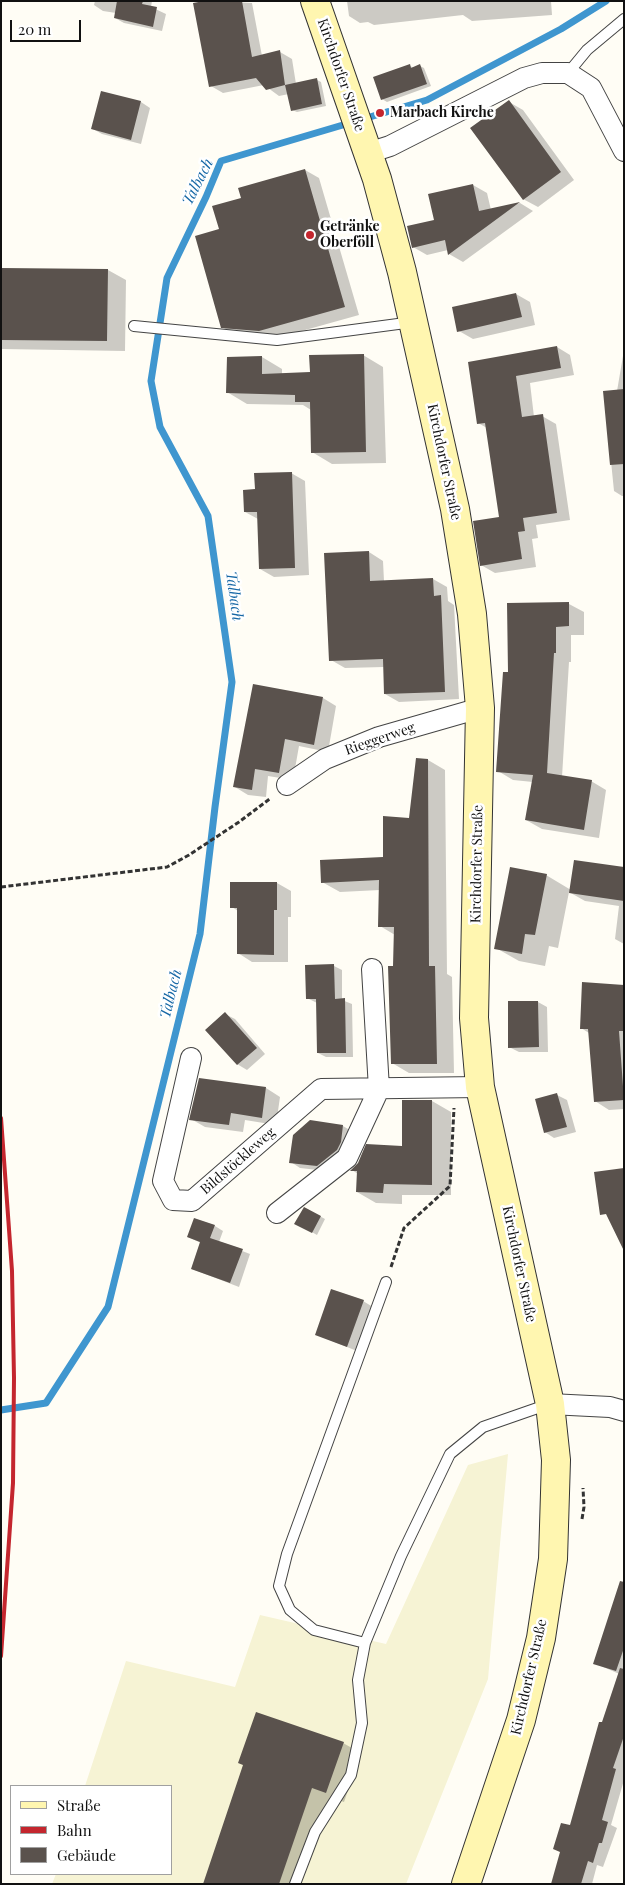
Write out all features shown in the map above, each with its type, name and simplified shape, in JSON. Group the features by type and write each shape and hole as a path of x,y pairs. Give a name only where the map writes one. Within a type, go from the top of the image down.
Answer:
{"main road":[{"name":"Kirchdorfer Straße","path":"315,1 364,141 414,322 455,508 472,614 480,708 474,1018 468,1087 550,1404 556,1460 556,1510 553,1559 541,1638 521,1720 466,1884"}],"street":[{"path":"364,141 390,146 524,78 542,73 568,73 591,88 624,150"},
{"name":"Rieggerweg","path":"287,785 325,759 378,737 480,708"},
{"path":"277,1213 347,1158 379,1089 372,969"},
{"name":"Bildstöckleweg","path":"191,1058 163,1181 173,1200 192,1201 321,1089 468,1087"},
{"path":"550,1404 610,1407 624,1411"}],"lane":[{"path":"568,73 586,50 624,19"},
{"path":"139,327 277,340 414,322"},
{"path":"365,1643 314,1630 290,1610 279,1586 288,1554 386,1282"},
{"path":"295,1884 315,1832 351,1775 362,1723 358,1680 365,1643 401,1556 450,1454 483,1427 550,1404"}],"path":[{"path":"1,887 167,867 239,822 287,785"},
{"path":"386,1282 404,1228 450,1186 468,1087"}],"shaded area":[{"path":"508,1454 488,1679 406,1884 52,1884 56,1875 172,1875 172,1785 85,1785 126,1661 235,1687 260,1615 386,1644 468,1465"}],"building":[{"path":"117,1 143,1 142,4 157,7 153,27 114,18"},
{"path":"204,1 242,1 252,57 280,50 285,85 266,90 256,78 209,87 193,3"},
{"path":"410,64 411,68 420,64 427,84 381,100 373,77"},
{"path":"317,78 322,104 291,111 285,85"},
{"path":"101,91 141,101 131,140 91,129"},
{"path":"509,100 561,172 523,200 470,128"},
{"path":"305,169 345,307 259,331 221,328 195,236 219,229 212,206 241,198 238,188"},
{"path":"473,184 479,211 520,202 448,255 445,240 412,248 407,226 434,220 428,194"},
{"path":"1,268 108,269 107,341 1,340"},
{"path":"516,293 522,317 457,332 452,307"},
{"path":"557,346 561,368 516,376 522,417 543,414 557,513 523,518 525,531 518,532 522,559 480,566 473,521 499,517 485,423 477,424 468,362"},
{"path":"364,354 366,452 311,453 310,402 295,402 295,395 226,393 227,357 262,356 262,374 310,372 309,355"},
{"path":"624,389 624,464 610,465 603,391"},
{"path":"292,472 295,568 259,569 257,512 244,512 243,490 255,489 254,473"},
{"path":"369,551 370,581 433,578 434,596 441,595 445,692 384,694 383,659 329,661 324,553"},
{"path":"569,602 569,626 556,627 556,653 554,653 547,773 592,780 584,830 525,820 533,775 496,772 503,672 508,672 507,603"},
{"path":"253,684 323,697 314,745 285,739 279,773 255,769 252,790 233,787"},
{"path":"416,758 428,759 429,966 435,966 437,1064 391,1064 388,966 393,966 394,927 378,927 379,880 321,883 320,860 383,857 383,816 409,818"},
{"path":"574,860 624,867 624,901 569,893"},
{"path":"510,867 547,874 535,935 525,934 522,954 494,949"},
{"path":"230,882 277,882 277,910 274,910 274,955 237,954 237,908 230,908"},
{"path":"334,964 335,999 345,998 346,1053 317,1053 316,999 306,999 305,965"},
{"path":"582,982 624,985 624,1031 619,1031 624,1100 594,1102 588,1029 580,1029"},
{"path":"508,1001 538,1001 539,1047 508,1048"},
{"path":"225,1012 257,1048 237,1065 205,1030"},
{"path":"199,1078 266,1087 262,1118 231,1113 229,1125 189,1120"},
{"path":"557,1093 567,1127 544,1133 535,1099"},
{"path":"402,1100 432,1100 432,1185 384,1184 383,1193 356,1192 357,1171 350,1171 358,1163 366,1144 402,1146"},
{"path":"310,1120 343,1125 341,1142 337,1150 317,1166 289,1163 293,1135"},
{"path":"624,1168 624,1251 606,1214 600,1215 594,1172"},
{"path":"304,1207 321,1216 312,1233 294,1224"},
{"path":"194,1218 215,1225 210,1238 243,1249 230,1283 191,1269 200,1242 187,1237"},
{"path":"331,1289 364,1300 347,1347 315,1335"},
{"path":"620,1581 624,1582 624,1648 616,1671 593,1664"},
{"path":"620,1668 624,1669 624,1736 613,1768 616,1769 602,1820 608,1822 602,1843 599,1843 593,1863 588,1861 581,1884 551,1884 560,1852 553,1849 561,1823 570,1825 599,1722 602,1722"},
{"path":"256,1712 344,1742 326,1793 312,1788 279,1884 203,1884 243,1765 238,1763"}],"waterway":[{"name":"Talbach","path":"363,119 427,100 561,29 606,1"},
{"name":"Talbach","path":"1,1410 46,1403 108,1307 200,934 232,682 208,516 160,427 151,381 167,278 221,161 353,122"}],"railway":[{"path":"1,1118 12,1271 14,1378 13,1483 1,1656"}],"place":[{"name":"Marbach Kirche","path":"380,113"},
{"name":"Getränke Oberföll","path":"310,235"}]}
